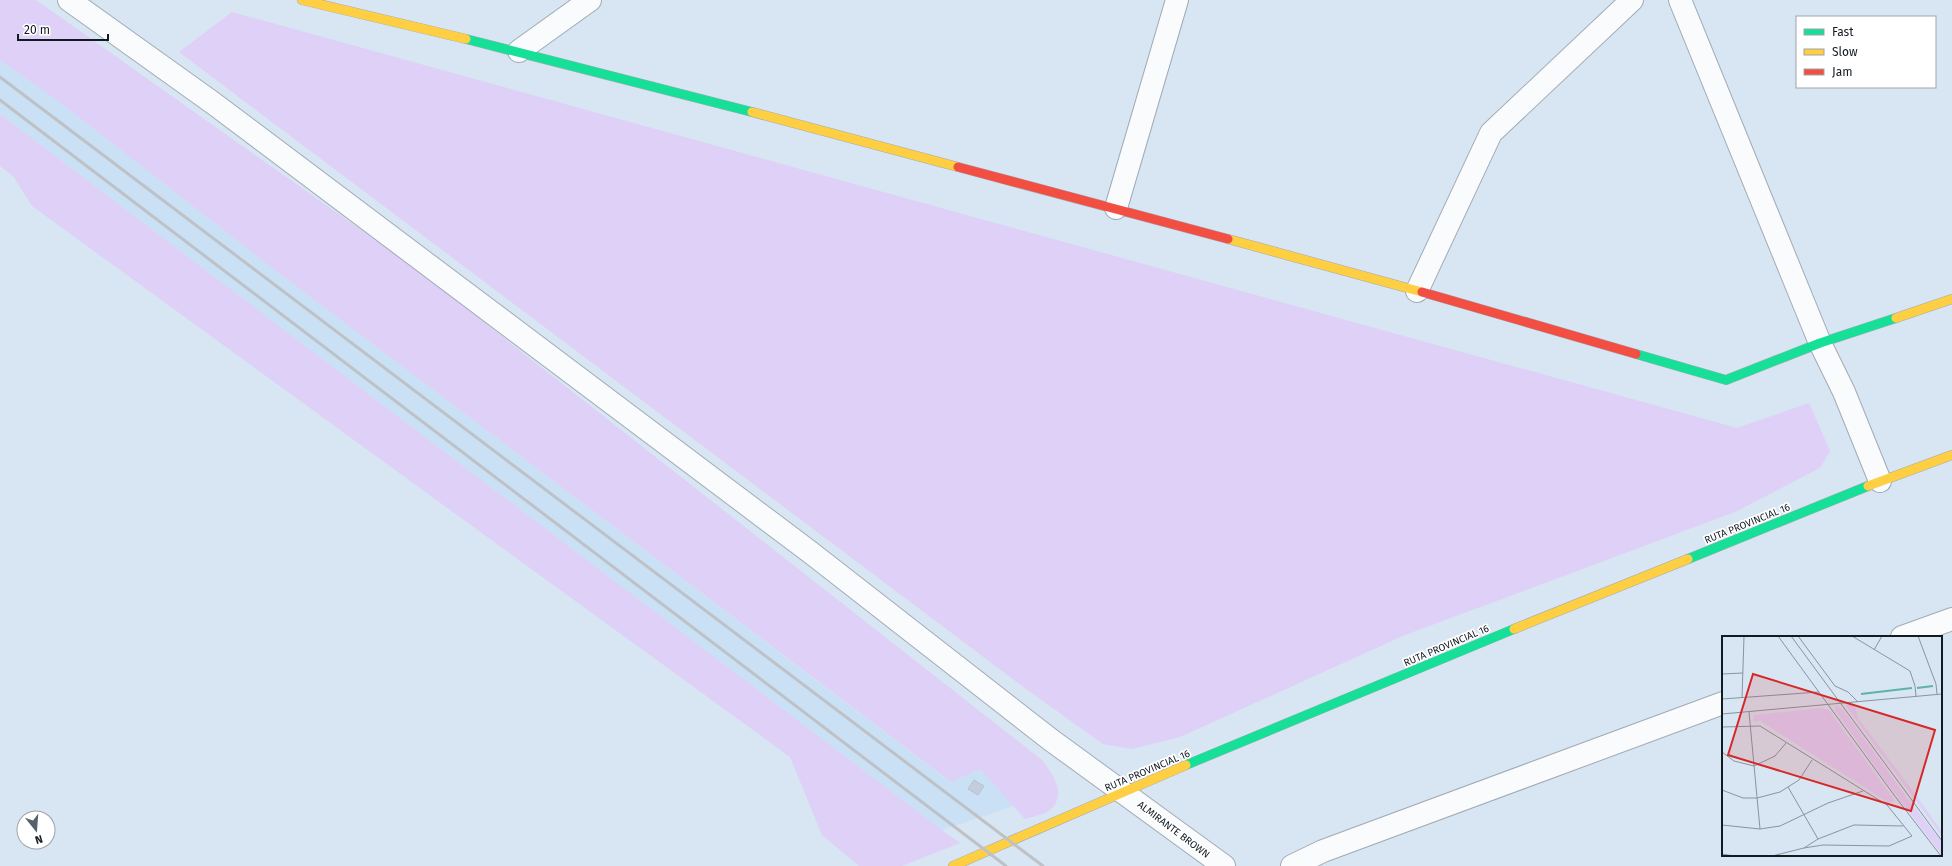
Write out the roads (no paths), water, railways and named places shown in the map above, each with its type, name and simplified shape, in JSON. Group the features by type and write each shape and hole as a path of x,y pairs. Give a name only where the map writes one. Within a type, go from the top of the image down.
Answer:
{"street":[{"name":"ALMIRANTE BROWN","path":"69,0 219,108 810,552 1051,740 1224,866"},
{"path":"302,0 519,51 1116,208 1418,291 1726,380 1820,343 1952,299"},
{"path":"519,51 590,0"},
{"path":"1116,208 1177,0"},
{"path":"1418,291 1491,133 1632,0"},
{"path":"1680,0 1820,343 1844,392 1880,481"},
{"name":"RUTA PROVINCIAL 16","path":"953,866 1011,842 1123,791 1511,630 1880,481 1952,455"},
{"path":"1905,636 1952,619"},
{"path":"1292,866 1323,851 1722,703"}],"railway":[{"path":"0,77 1043,866"},
{"path":"0,100 1006,866"}]}
